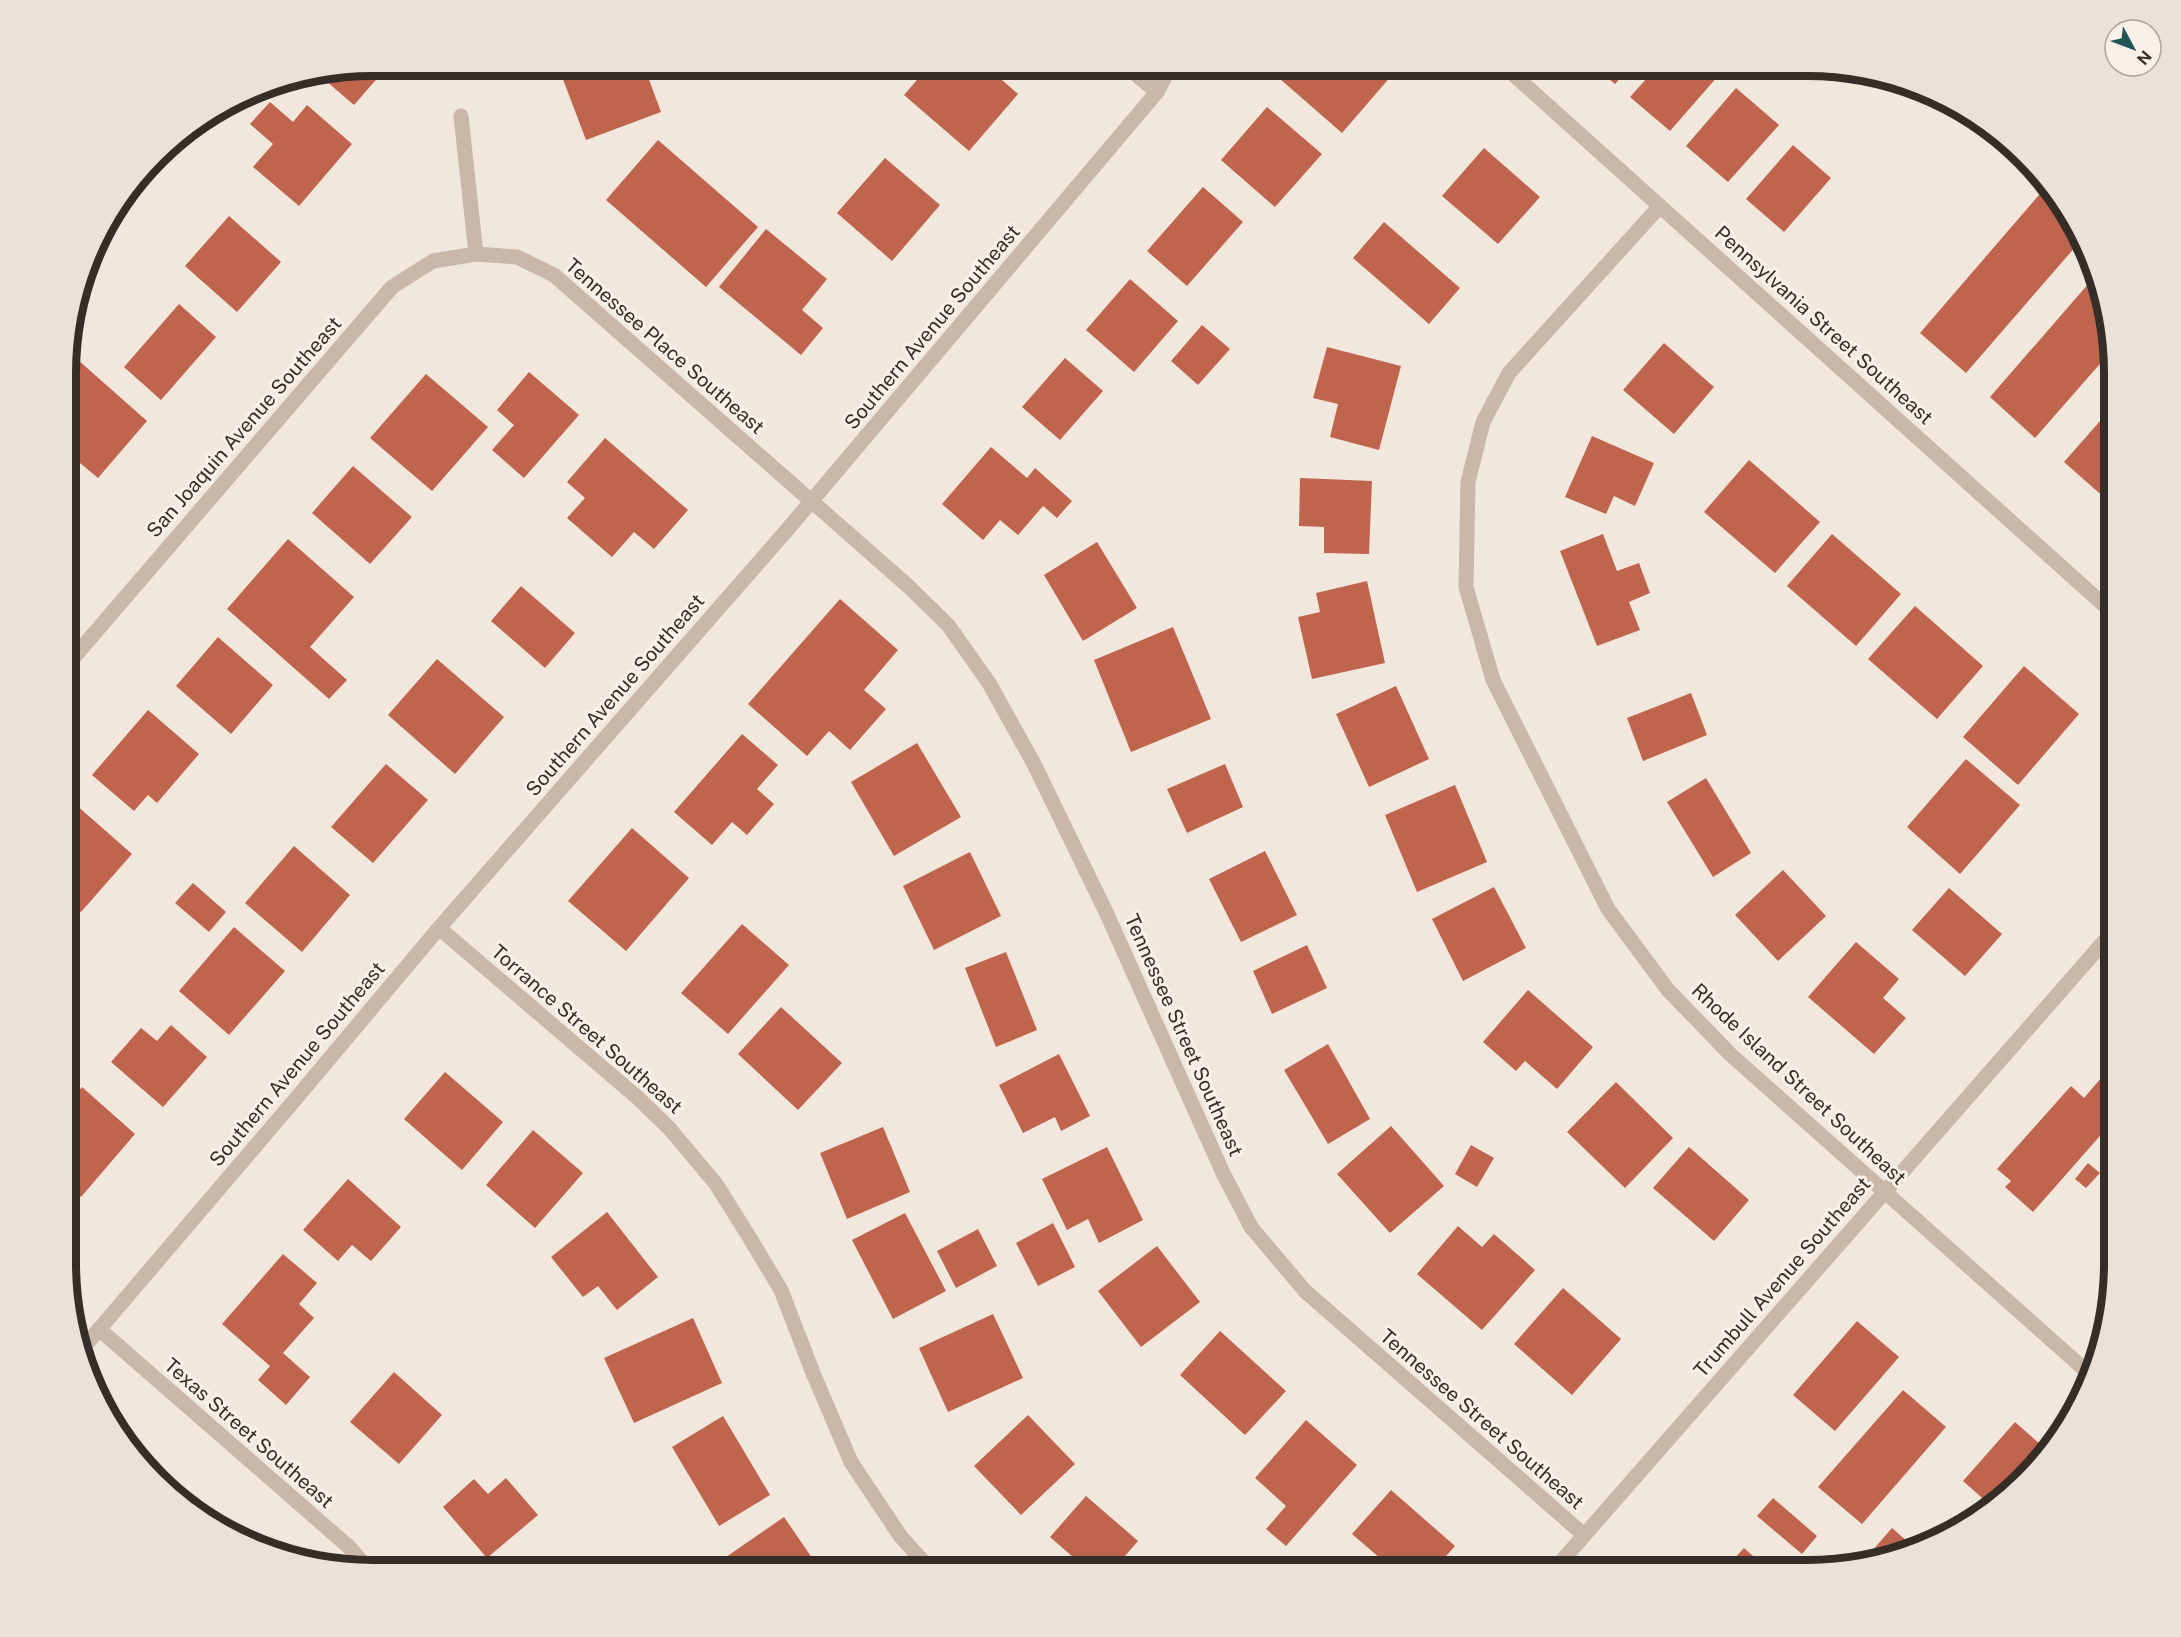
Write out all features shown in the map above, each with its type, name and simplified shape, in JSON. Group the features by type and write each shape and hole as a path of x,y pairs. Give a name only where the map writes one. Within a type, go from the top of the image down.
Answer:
{"street":[{"path":"1138,76 1157,92"},
{"name":"Southern Avenue Southeast","path":"88,1343 439,928 812,501 1157,92 1166,76"},
{"name":"Pennsylvania Street Southeast","path":"1515,76 2104,605"},
{"path":"461,116 476,254"},
{"name":"Rhode Island Street Southeast","path":"1660,206 1509,373 1483,422 1468,482 1466,587 1493,680 1608,909 1668,990 1731,1055 2085,1370"},
{"name":"Tennessee Place Southeast","path":"476,254 517,258 554,275 812,501"},
{"name":"San Joaquin Avenue Southeast","path":"76,655 392,287 433,261 476,254"},
{"name":"Tennessee Street Southeast","path":"812,501 907,585 948,626 989,683 1034,764 1101,902 1224,1173 1251,1227 1305,1291 1584,1535"},
{"name":"Torrance Street Southeast","path":"439,928 646,1106 669,1128 716,1184 781,1290 851,1462 901,1537 922,1560"},
{"name":"Trumbull Avenue Southeast","path":"1562,1560 2104,942"},
{"name":"Texas Street Southeast","path":"99,1329 360,1560"}],"building":[{"path":"379,76 354,105 325,80"},
{"path":"562,76 648,76 661,112 586,140"},
{"path":"920,76 997,76 1018,94 969,151 904,95"},
{"path":"1276,76 1391,76 1342,133"},
{"path":"1606,76 1622,76 1615,84"},
{"path":"1649,76 1718,76 1670,131 1630,97"},
{"path":"1736,88 1779,125 1728,182 1686,146"},
{"path":"270,102 293,122 307,105 352,144 299,206 253,167 273,144 250,124"},
{"path":"1267,107 1322,154 1275,207 1221,160"},
{"path":"658,140 758,227 706,287 606,200"},
{"path":"1793,145 1831,178 1784,232 1746,199"},
{"path":"1484,148 1540,197 1498,244 1442,196"},
{"path":"885,158 940,205 892,261 837,213"},
{"path":"1203,187 1243,222 1187,286 1147,251"},
{"path":"2042,192 2065,225 2076,246 1966,373 1920,333"},
{"path":"229,216 281,262 237,312 185,266"},
{"path":"1384,222 1460,288 1429,324 1353,258"},
{"path":"766,229 827,279 802,310 823,328 801,355 719,287"},
{"path":"1130,279 1178,321 1134,372 1086,330"},
{"path":"2090,282 2099,315 2104,359 2035,438 1990,397"},
{"path":"179,304 216,337 161,400 124,367"},
{"path":"1202,325 1230,349 1198,385 1171,361"},
{"path":"1664,343 1714,387 1674,434 1623,390"},
{"path":"1327,347 1401,366 1379,450 1330,437 1338,404 1313,398"},
{"path":"1065,358 1103,391 1060,440 1022,407"},
{"path":"78,360 147,421 98,478 76,460"},
{"path":"529,372 579,415 524,478 492,450 514,425 497,410"},
{"path":"426,374 488,427 432,491 370,438"},
{"path":"2104,417 2104,497 2064,462"},
{"path":"1592,436 1654,463 1635,506 1614,496 1606,514 1565,497"},
{"path":"605,438 688,510 654,549 634,532 612,557 567,518 585,498 567,482"},
{"path":"991,447 1027,478 1035,468 1072,501 1057,518 1043,506 1018,535 1000,520 983,540 942,504"},
{"path":"1749,460 1820,522 1775,573 1704,512"},
{"path":"353,466 412,517 370,564 312,513"},
{"path":"1300,478 1372,481 1369,554 1324,553 1324,527 1299,526"},
{"path":"1603,534 1617,571 1639,563 1650,593 1629,602 1640,630 1597,646 1560,551"},
{"path":"1832,534 1901,594 1856,646 1787,586"},
{"path":"288,539 354,597 310,647 347,680 329,699 227,609"},
{"path":"1097,542 1137,608 1083,641 1044,575"},
{"path":"1367,581 1385,663 1312,679 1298,617 1320,612 1316,593"},
{"path":"521,586 575,633 545,668 491,621"},
{"path":"840,599 898,650 864,690 886,709 850,750 829,731 807,756 748,704"},
{"path":"1915,606 1983,666 1937,719 1868,659"},
{"path":"1173,627 1211,719 1131,752 1094,660"},
{"path":"218,637 273,685 231,734 176,686"},
{"path":"437,659 504,717 455,774 388,715"},
{"path":"2024,666 2079,714 2018,785 1963,737"},
{"path":"1396,686 1429,759 1369,787 1336,714"},
{"path":"1691,693 1707,735 1643,761 1627,718"},
{"path":"148,710 199,754 157,803 148,795 134,811 92,775"},
{"path":"742,734 778,765 757,789 774,804 747,835 732,822 712,845 674,812"},
{"path":"917,743 961,817 894,856 851,782"},
{"path":"1966,759 2020,805 1960,874 1907,827"},
{"path":"386,764 428,800 373,863 331,827"},
{"path":"1225,764 1243,807 1187,833 1167,789"},
{"path":"1706,778 1751,853 1713,877 1667,802"},
{"path":"1455,785 1487,862 1417,892 1385,815"},
{"path":"76,805 132,854 81,912 76,908"},
{"path":"632,828 689,878 626,951 568,901"},
{"path":"294,846 350,895 302,952 245,903"},
{"path":"1265,851 1297,915 1241,942 1209,879"},
{"path":"970,852 1001,916 934,950 903,886"},
{"path":"1783,870 1826,916 1778,961 1735,915"},
{"path":"193,883 226,912 209,932 175,903"},
{"path":"1494,887 1526,948 1463,981 1432,919"},
{"path":"1949,888 2002,934 1965,976 1912,930"},
{"path":"742,924 789,965 728,1034 681,993"},
{"path":"234,927 285,971 229,1035 179,991"},
{"path":"1856,942 1899,979 1883,998 1906,1018 1874,1054 1808,997"},
{"path":"1307,945 1327,988 1272,1014 1253,971"},
{"path":"1006,952 1037,1030 996,1047 965,968"},
{"path":"1528,990 1593,1047 1557,1089 1525,1061 1516,1071 1483,1042"},
{"path":"781,1007 842,1063 798,1110 738,1054"},
{"path":"171,1025 207,1057 163,1107 111,1062 141,1028 157,1041"},
{"path":"1328,1044 1370,1119 1328,1144 1284,1070"},
{"path":"1059,1054 1090,1116 1061,1131 1055,1117 1023,1133 999,1085"},
{"path":"445,1072 503,1122 462,1170 404,1119"},
{"path":"2104,1075 2104,1131 2033,1212 2005,1187 2011,1181 1997,1169 2071,1086 2084,1098"},
{"path":"1616,1082 1673,1138 1625,1188 1567,1132"},
{"path":"82,1087 135,1134 81,1197 76,1193 76,1127 78,1125 76,1123 76,1094"},
{"path":"1391,1126 1444,1186 1390,1233 1337,1174"},
{"path":"883,1127 910,1192 847,1219 820,1153"},
{"path":"533,1130 583,1173 535,1228 486,1185"},
{"path":"1471,1145 1494,1158 1477,1187 1455,1174"},
{"path":"1107,1147 1143,1220 1099,1243 1088,1219 1067,1230 1042,1179"},
{"path":"1689,1147 1749,1200 1714,1241 1653,1188"},
{"path":"2088,1163 2100,1173 2086,1188 2075,1179"},
{"path":"348,1179 401,1227 371,1261 352,1245 338,1261 303,1230"},
{"path":"607,1212 658,1277 617,1310 598,1286 583,1297 551,1257"},
{"path":"905,1213 946,1291 893,1319 852,1240"},
{"path":"1053,1223 1075,1267 1038,1286 1016,1243"},
{"path":"1458,1226 1482,1247 1494,1234 1535,1270 1482,1330 1417,1274"},
{"path":"978,1229 997,1266 956,1288 937,1251"},
{"path":"1157,1246 1200,1302 1141,1347 1098,1291"},
{"path":"283,1254 317,1283 299,1304 314,1318 283,1353 310,1377 286,1405 258,1380 270,1366 222,1324"},
{"path":"1563,1288 1621,1339 1572,1395 1514,1344"},
{"path":"993,1314 1023,1378 948,1412 919,1348"},
{"path":"693,1318 722,1383 634,1423 604,1358"},
{"path":"1857,1321 1899,1357 1835,1431 1793,1395"},
{"path":"1220,1331 1286,1391 1245,1435 1180,1375"},
{"path":"394,1372 442,1415 399,1464 350,1422"},
{"path":"1903,1390 1946,1427 1862,1524 1818,1487"},
{"path":"1028,1415 1075,1464 1021,1515 974,1466"},
{"path":"723,1416 770,1495 719,1526 672,1447"},
{"path":"1306,1420 1357,1465 1286,1546 1266,1529 1286,1506 1255,1478"},
{"path":"2015,1422 2042,1446 2018,1474 1985,1501 1963,1481"},
{"path":"506,1478 538,1515 487,1558 443,1507 474,1479 488,1494"},
{"path":"1391,1490 1455,1546 1443,1560 1382,1560 1352,1534"},
{"path":"1086,1496 1138,1541 1122,1560 1076,1560 1050,1537"},
{"path":"1773,1498 1817,1536 1802,1554 1757,1516"},
{"path":"784,1517 813,1560 722,1560"},
{"path":"1892,1528 1909,1543 1903,1545 1869,1554"},
{"path":"1744,1548 1758,1560 1733,1560"}]}
